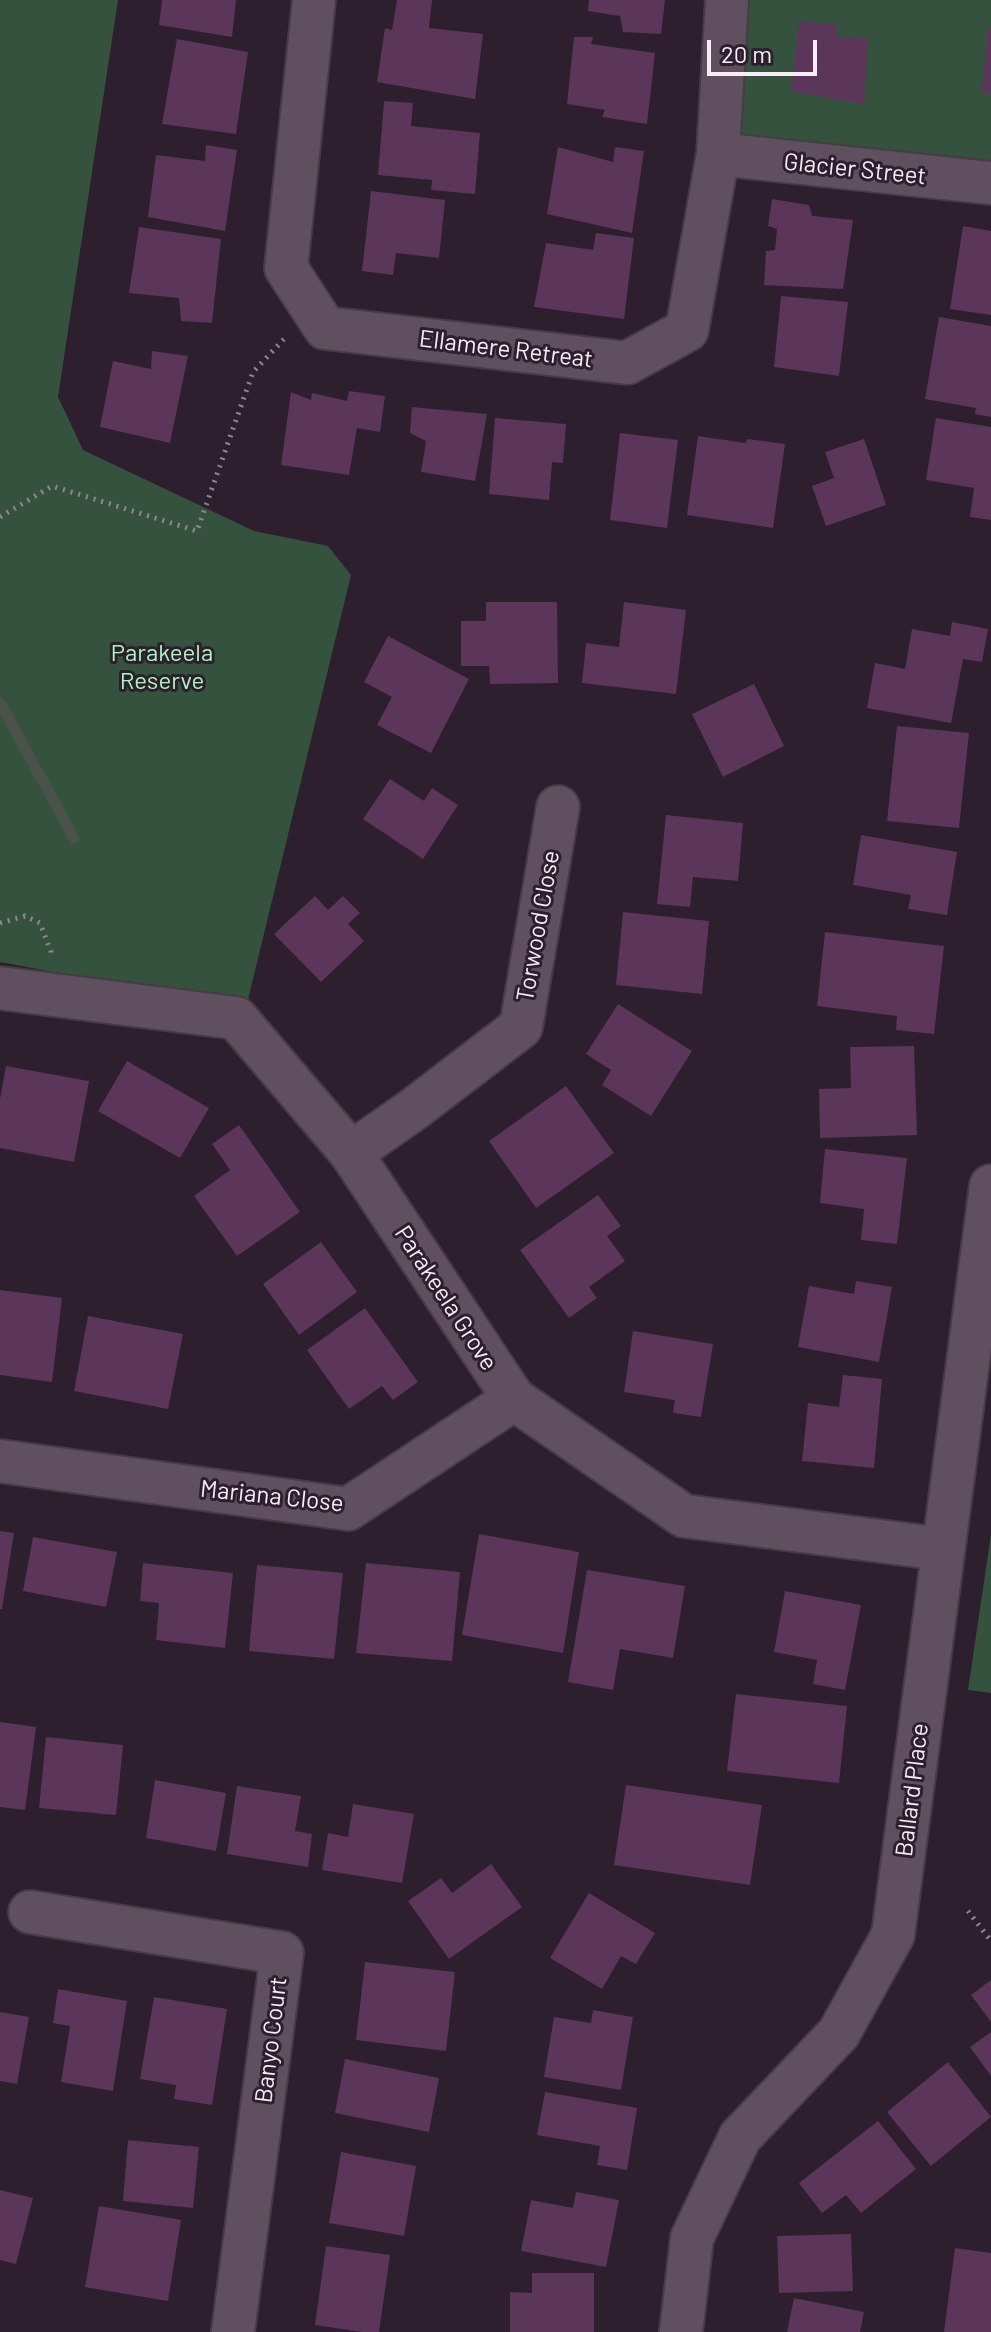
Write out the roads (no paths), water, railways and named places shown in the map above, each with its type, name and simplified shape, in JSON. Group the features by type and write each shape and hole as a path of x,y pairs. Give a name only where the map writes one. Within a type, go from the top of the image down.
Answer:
{"street":[{"name":"Ellamere Retreat","path":"314,0 286,268 325,328 627,363 687,330 718,154 727,0"},
{"name":"Glacier Street","path":"718,154 991,183"},
{"name":"Torwood Close","path":"351,1153 521,1027 558,807"},
{"name":"Parakeela Grove","path":"0,988 236,1018 351,1153 514,1399 684,1516 942,1549"},
{"name":"Ballard Place","path":"681,2332 692,2238 740,2137 839,2033 893,1935 991,1186"},
{"name":"Mariana Close","path":"0,1461 348,1509 514,1399"},
{"name":"Banyo Court","path":"30,1912 282,1953 233,2332"}],"waterway":[{"path":"0,703 74,838"}],"park label":[{"name":"Parakeela Reserve","path":"162,667"}]}
